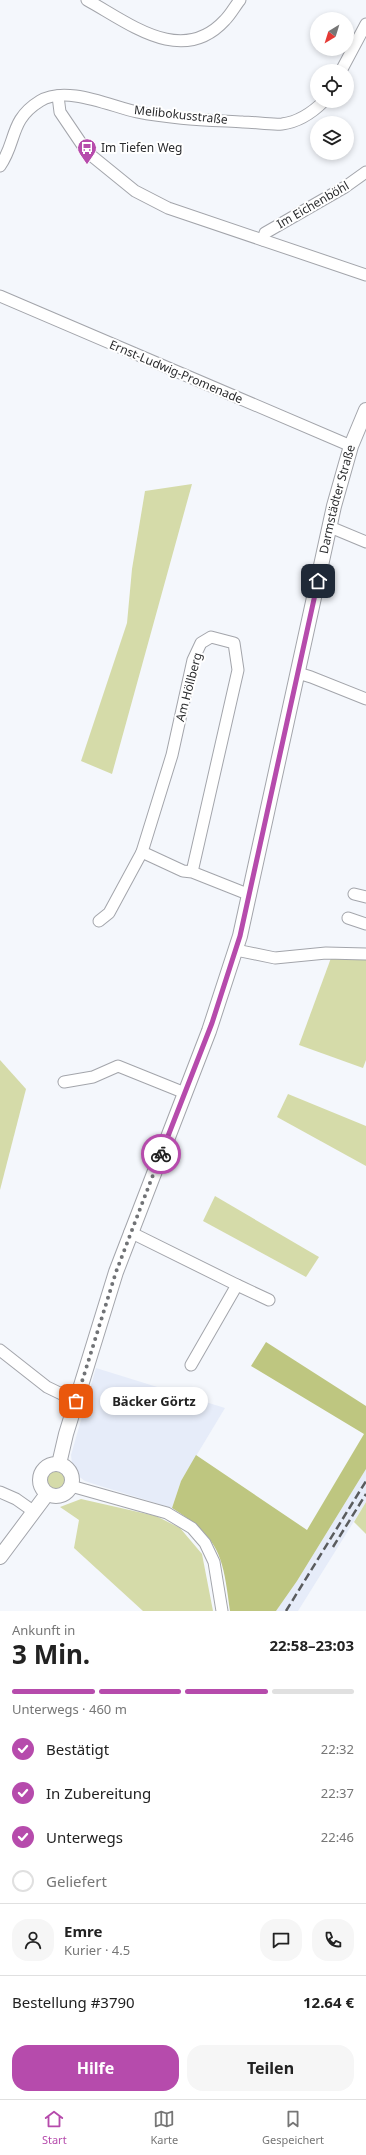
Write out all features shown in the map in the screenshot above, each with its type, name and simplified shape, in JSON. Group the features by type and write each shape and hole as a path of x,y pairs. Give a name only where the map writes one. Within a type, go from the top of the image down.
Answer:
{"main road":[{"name":"Darmstädter Straße","path":"59,1464 64,1439 111,1286 130,1232 200,1055 236,950 250,895 339,486 366,410"},
{"path":"59,1464 66,1468 71,1475 71,1486 63,1495 56,1496 47,1494 40,1484 42,1473 48,1466 59,1464"},
{"path":"0,1557 47,1494"}],"street":[{"path":"87,0 151,35 172,41 198,38 212,30 225,20 240,0"},
{"path":"345,64 366,24"},
{"path":"58,96 60,112 87,152 135,191 168,208 366,275"},
{"name":"Melibokusstraße","path":"0,166 16,126 25,111 41,100 58,96 77,96 138,112 209,120 283,124 304,117 315,108"},
{"name":"Im Eichenböhl","path":"263,240 266,233 345,188 366,172"},
{"name":"Ernst-Ludwig-Promenade","path":"0,296 352,446"},
{"path":"330,527 366,542"},
{"name":"Am Höllberg","path":"99,920 109,913 142,852 172,756 193,660 201,643 205,639 211,637 234,643 238,670 192,872"},
{"path":"298,673 366,699"},
{"path":"142,852 183,871 192,872 250,895"},
{"path":"354,894 366,897"},
{"path":"348,918 366,924"},
{"path":"236,950 275,958 326,953 366,954"},
{"path":"64,1082 93,1077 118,1066 185,1093"},
{"path":"130,1232 269,1300"},
{"path":"191,1365 237,1285"},
{"path":"0,1350 47,1387 76,1401"},
{"path":"71,1486 168,1513 192,1528 205,1542 214,1562 222,1611"},
{"path":"0,1492 20,1502 33,1511"}],"shaded area":[{"path":"96,1368 225,1408 181,1481 172,1508 85,1481 73,1472 71,1455"},
{"path":"366,1469 366,1502 298,1611 276,1611 297,1581"}],"green space":[{"path":"192,484 112,774 81,761 127,623 132,569 145,491"},
{"path":"331,958 366,958 366,1060 363,1068 299,1045"},
{"path":"0,1060 26,1089 0,1190"},
{"path":"288,1094 366,1126 366,1166 277,1117"},
{"path":"215,1196 319,1257 306,1277 203,1221"},
{"path":"266,1342 366,1406 366,1469 297,1581 276,1611 230,1611 225,1577 217,1551 201,1529 172,1508 181,1481 196,1455 307,1530 364,1434 251,1366"},
{"path":"56,1470 63,1473 66,1480 63,1487 56,1490 49,1487 46,1480 49,1473"},
{"path":"81,1499 156,1516 180,1528 202,1554 213,1611 143,1611 74,1548 79,1520 60,1507"},
{"path":"366,1502 366,1534 354,1522"}],"railway":[{"path":"286,1611 366,1481"},
{"path":"333,1547 366,1494"}],"way so far":[{"path":"76,1401 116,1272 161,1154"}],"place":[{"name":"Im Tiefen Weg","path":"87,165"},
{"name":"Bäcker Görtz","path":"76,1401"}],"route":[{"path":"161,1154 223,993 240,936 318,581"}]}
